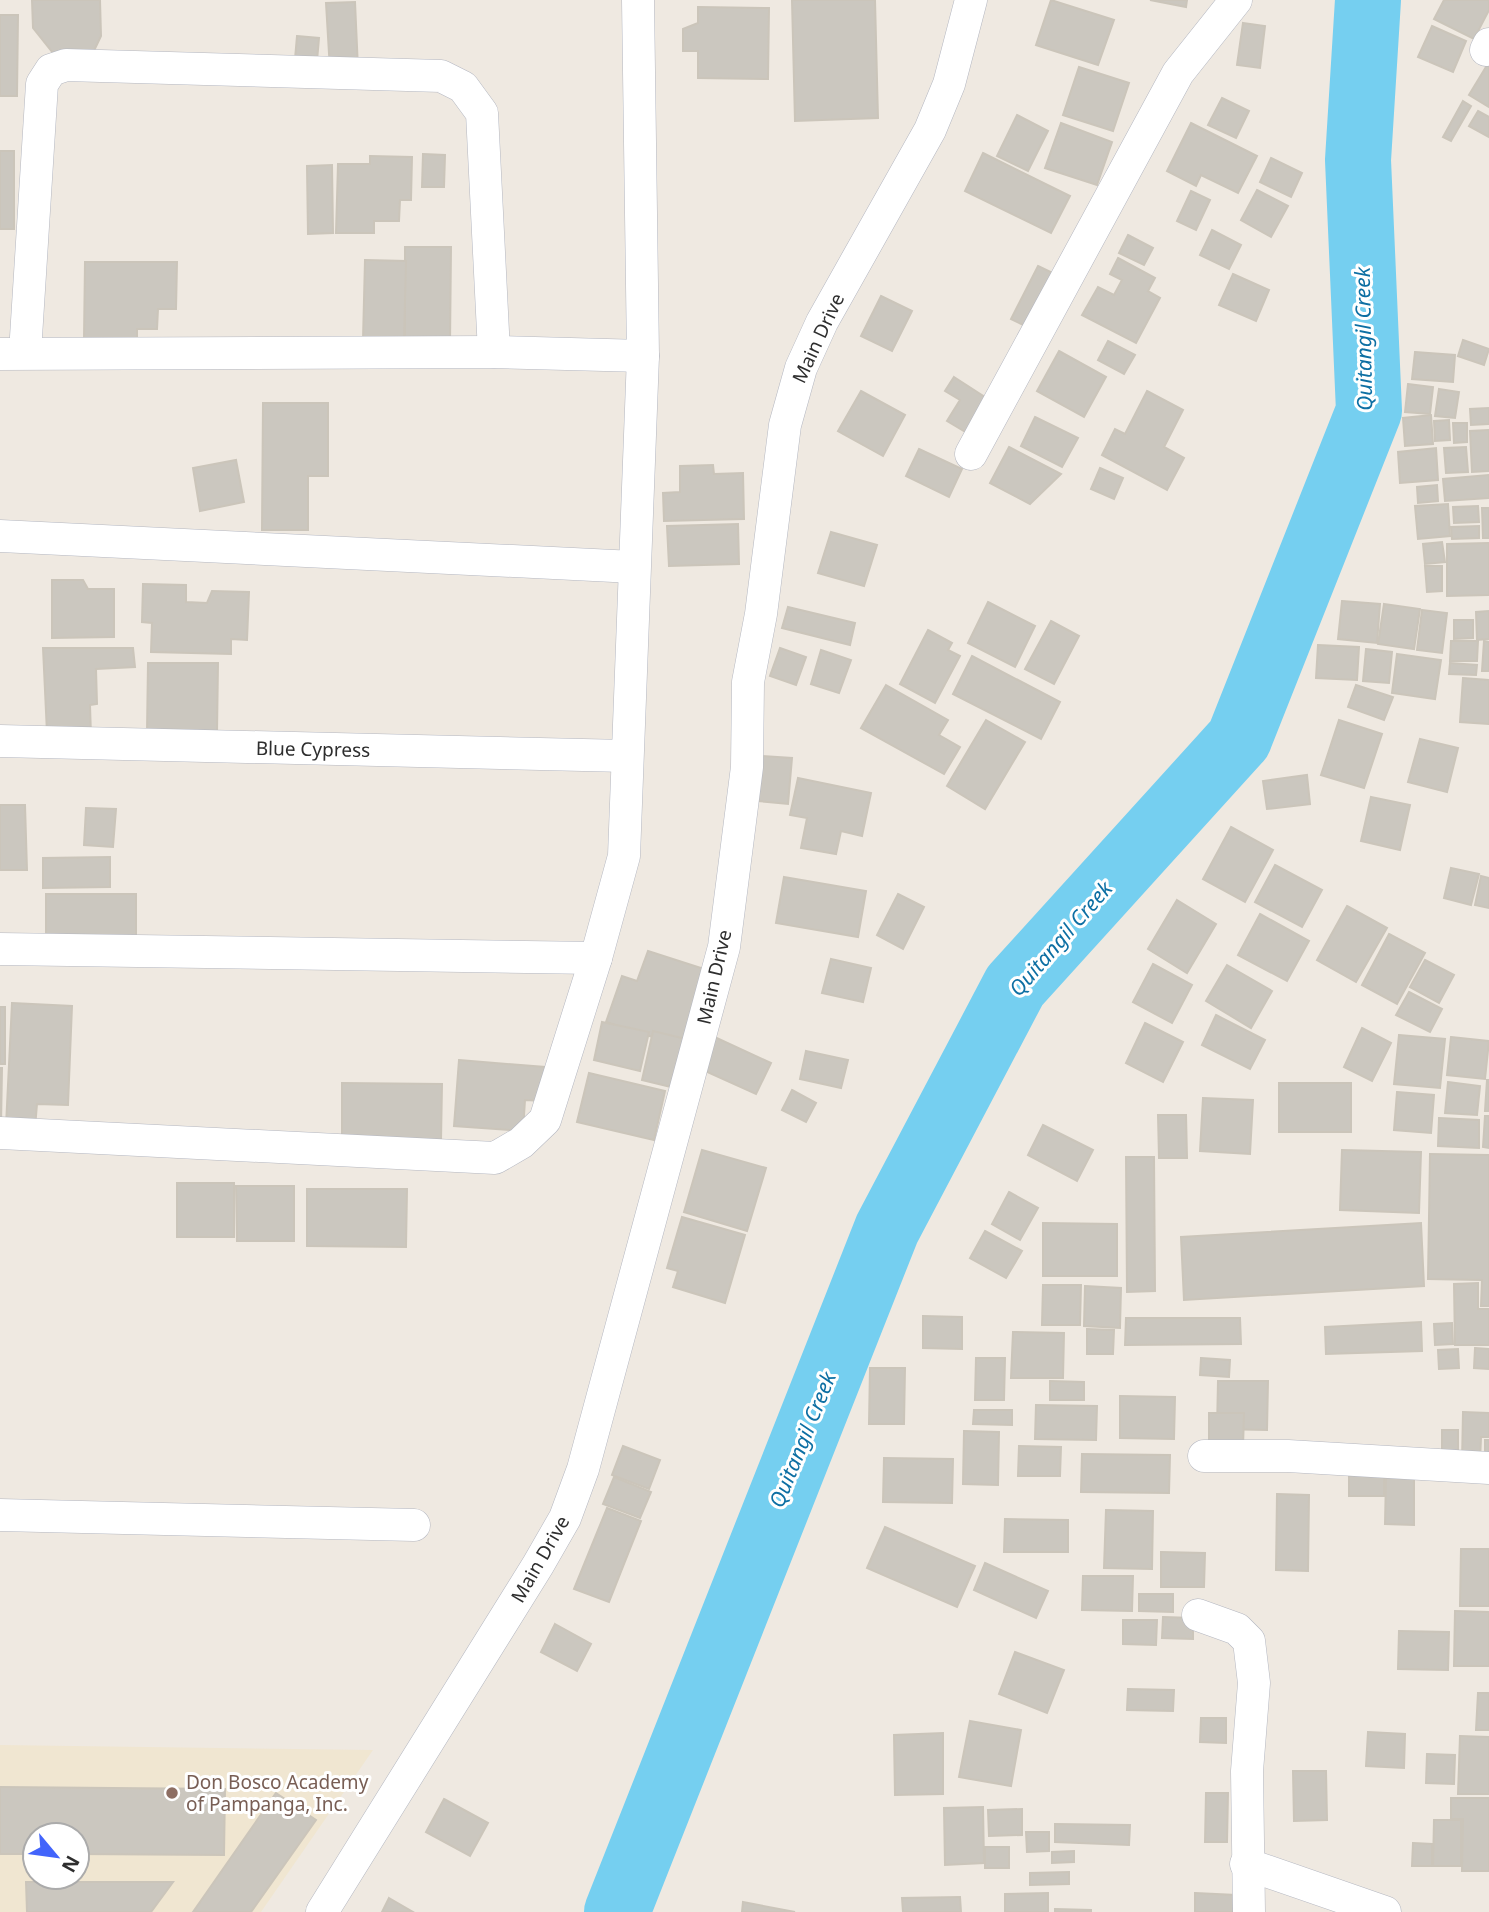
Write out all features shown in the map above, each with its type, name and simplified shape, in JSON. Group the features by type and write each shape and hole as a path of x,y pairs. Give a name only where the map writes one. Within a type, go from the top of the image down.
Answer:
{"street":[{"path":"0,1133 495,1158 521,1143 545,1119 596,958 624,856 643,356 638,0"},
{"name":"Main Drive","path":"322,1912 545,1553 565,1518 583,1469 724,947 747,767 748,682 761,614 785,425 801,368 822,322 930,130 949,84 971,0"},
{"path":"971,454 1178,73 1236,0"},
{"path":"494,352 482,113 463,87 441,76 66,65 51,70 42,84 13,353 494,352 643,356"},
{"path":"0,536 634,567"},
{"name":"Blue Cypress","path":"0,741 626,756"},
{"path":"0,949 596,958"},
{"path":"1204,1456 1288,1456 1489,1468"},
{"path":"0,1515 414,1525"},
{"path":"1198,1615 1237,1629 1249,1641 1254,1683 1247,1771 1246,1864 1249,1912"},
{"path":"1246,1864 1385,1912"}],"shaded area":[{"name":"Don Bosco Academy of Pampanga, Inc.","path":"0,1745 373,1750 261,1912 0,1912"}],"building":[{"path":"32,0 100,0 101,36 92,55 53,53 33,28"},
{"path":"792,0 875,0 878,118 795,121"},
{"path":"1051,0 1114,20 1098,65 1036,45"},
{"path":"1150,0 1187,0 1186,7"},
{"path":"1444,0 1489,0 1489,10 1474,39 1434,19"},
{"path":"355,2 358,69 330,70 326,3"},
{"path":"698,7 769,8 768,79 698,78 698,51 683,51 683,29 698,23"},
{"path":"0,15 18,15 17,96 0,96"},
{"path":"1243,23 1265,26 1260,68 1237,65"},
{"path":"1432,26 1466,41 1453,72 1418,57"},
{"path":"297,36 319,38 317,61 295,59"},
{"path":"1489,62 1489,107 1469,95"},
{"path":"1079,67 1129,83 1113,131 1063,115"},
{"path":"1222,98 1249,111 1236,138 1208,125"},
{"path":"1463,101 1471,106 1451,141 1443,137"},
{"path":"1478,111 1489,117 1489,137 1469,126"},
{"path":"1017,115 1048,131 1028,171 997,156"},
{"path":"1061,123 1112,142 1097,185 1045,168"},
{"path":"1191,123 1257,156 1238,193 1201,175 1196,186 1167,171"},
{"path":"0,151 14,151 14,229 0,229"},
{"path":"983,153 1070,196 1051,233 965,191"},
{"path":"423,154 445,155 444,187 422,187"},
{"path":"370,156 412,157 411,200 400,200 399,221 374,221 374,233 336,233 338,164 370,164"},
{"path":"1271,158 1302,173 1291,197 1260,182"},
{"path":"332,165 333,233 308,234 307,166"},
{"path":"1257,190 1288,206 1271,237 1241,220"},
{"path":"1191,191 1210,200 1196,230 1177,221"},
{"path":"1212,230 1241,245 1229,269 1200,255"},
{"path":"1128,235 1153,248 1144,265 1119,253"},
{"path":"405,247 451,247 450,344 405,344"},
{"path":"1118,258 1155,278 1148,291 1160,298 1136,343 1082,315 1098,287 1114,295 1122,280 1110,274"},
{"path":"365,260 406,261 404,341 363,340"},
{"path":"85,262 177,262 176,309 158,309 157,329 137,329 137,340 84,339"},
{"path":"1038,266 1061,277 1035,331 1011,319"},
{"path":"1233,274 1269,290 1256,321 1219,305"},
{"path":"881,296 912,311 892,351 861,336"},
{"path":"1463,340 1489,349 1484,365 1458,356"},
{"path":"1108,341 1135,355 1124,374 1098,360"},
{"path":"1059,351 1106,377 1084,417 1037,391"},
{"path":"1415,352 1455,355 1453,382 1412,379"},
{"path":"954,377 988,399 967,433 947,421 960,400 945,391"},
{"path":"1408,384 1433,387 1430,414 1405,412"},
{"path":"1439,389 1459,392 1455,418 1435,416"},
{"path":"861,391 905,415 883,456 838,431"},
{"path":"1147,391 1183,410 1164,447 1184,458 1167,490 1102,455 1115,429 1125,434"},
{"path":"263,403 328,403 328,476 308,476 308,530 262,530"},
{"path":"1489,408 1489,424 1471,425 1470,409"},
{"path":"1431,415 1433,444 1405,446 1403,418"},
{"path":"1035,417 1078,438 1062,467 1021,446"},
{"path":"1449,420 1450,440 1435,441 1434,421"},
{"path":"1453,423 1467,423 1467,442 1454,443"},
{"path":"1489,430 1489,471 1472,472 1470,431"},
{"path":"1009,447 1061,474 1030,504 990,483"},
{"path":"1466,447 1468,472 1446,473 1444,448"},
{"path":"1436,448 1438,480 1400,483 1398,452"},
{"path":"919,449 962,469 949,497 906,476"},
{"path":"236,460 244,502 200,511 193,468"},
{"path":"713,465 714,474 743,473 744,519 664,521 663,493 680,492 680,466"},
{"path":"1100,468 1123,478 1114,499 1091,489"},
{"path":"1489,475 1489,498 1445,501 1443,479"},
{"path":"1437,485 1438,501 1418,503 1417,487"},
{"path":"1448,504 1450,536 1418,539 1415,506"},
{"path":"1478,506 1479,522 1454,523 1453,507"},
{"path":"1482,508 1489,508 1489,538 1483,538"},
{"path":"738,524 739,564 669,566 667,526"},
{"path":"1479,526 1479,538 1452,539 1451,527"},
{"path":"831,532 877,545 864,586 818,573"},
{"path":"1442,542 1445,562 1425,564 1423,544"},
{"path":"1489,543 1489,595 1447,596 1447,544"},
{"path":"1425,566 1442,566 1442,591 1427,592"},
{"path":"52,580 83,580 88,589 114,589 114,637 52,638"},
{"path":"143,584 186,585 186,602 207,603 212,591 249,592 247,640 231,639 231,654 151,652 152,623 142,622"},
{"path":"1342,601 1380,604 1377,643 1338,639"},
{"path":"988,602 1035,626 1015,667 968,643"},
{"path":"1384,604 1420,609 1414,649 1378,644"},
{"path":"788,607 855,623 850,645 782,628"},
{"path":"1422,610 1447,613 1442,653 1417,650"},
{"path":"1489,611 1489,639 1477,640 1476,612"},
{"path":"1454,620 1473,620 1473,638 1454,639"},
{"path":"1051,621 1079,636 1054,684 1025,669"},
{"path":"928,630 952,643 948,650 960,656 935,703 900,684"},
{"path":"1451,641 1478,641 1477,661 1450,661"},
{"path":"1484,641 1489,642 1489,671 1482,671"},
{"path":"1318,645 1359,647 1357,680 1316,678"},
{"path":"43,648 133,648 135,667 96,669 97,704 90,705 91,736 47,733"},
{"path":"780,648 806,657 796,685 770,676"},
{"path":"1366,649 1392,652 1389,683 1363,681"},
{"path":"821,650 851,660 839,693 811,684"},
{"path":"1397,654 1441,660 1435,699 1392,693"},
{"path":"972,656 1060,702 1041,739 953,694"},
{"path":"148,663 218,663 217,732 147,732"},
{"path":"1450,663 1477,665 1476,675 1449,674"},
{"path":"1463,678 1489,680 1489,724 1460,722"},
{"path":"886,685 948,720 939,735 960,747 944,774 861,728"},
{"path":"1356,685 1393,697 1384,720 1348,707"},
{"path":"986,720 1025,742 985,809 947,786"},
{"path":"1339,720 1382,734 1364,788 1321,775"},
{"path":"1420,739 1458,748 1447,792 1408,782"},
{"path":"762,756 792,758 788,804 758,801"},
{"path":"1307,775 1310,804 1267,809 1263,781"},
{"path":"798,778 871,793 862,836 841,831 836,854 801,848 807,818 790,815"},
{"path":"1371,797 1410,805 1400,850 1361,841"},
{"path":"0,805 25,805 27,870 0,870"},
{"path":"86,808 116,809 113,847 84,845"},
{"path":"1231,827 1273,850 1245,902 1203,879"},
{"path":"110,857 110,887 43,888 43,858"},
{"path":"1275,865 1322,890 1302,927 1255,902"},
{"path":"1451,868 1479,874 1471,905 1444,898"},
{"path":"1481,876 1489,878 1489,908 1475,905"},
{"path":"784,877 866,891 858,937 776,923"},
{"path":"46,894 136,894 136,949 46,949"},
{"path":"898,894 924,907 903,949 877,935"},
{"path":"1177,900 1216,924 1187,973 1148,949"},
{"path":"1347,906 1387,928 1356,982 1317,960"},
{"path":"1260,914 1309,941 1287,981 1238,955"},
{"path":"1389,934 1425,953 1397,1004 1362,985"},
{"path":"648,951 710,971 684,1047 606,1022 622,976 637,981"},
{"path":"831,959 871,968 863,1002 822,993"},
{"path":"1425,960 1454,975 1439,1003 1410,987"},
{"path":"1153,964 1192,985 1172,1023 1133,1002"},
{"path":"1227,965 1272,991 1251,1028 1206,1001"},
{"path":"1409,992 1442,1009 1430,1032 1396,1015"},
{"path":"12,1003 72,1006 68,1105 37,1104 35,1128 6,1126"},
{"path":"0,1007 5,1007 5,1064 0,1064"},
{"path":"1216,1015 1265,1040 1250,1069 1202,1045"},
{"path":"602,1022 649,1032 640,1071 594,1060"},
{"path":"1145,1023 1183,1042 1163,1082 1126,1063"},
{"path":"1362,1028 1391,1043 1372,1081 1344,1067"},
{"path":"653,1031 686,1039 675,1088 642,1080"},
{"path":"708,1034 771,1063 756,1094 694,1066"},
{"path":"1399,1035 1445,1039 1440,1088 1394,1084"},
{"path":"1451,1037 1489,1041 1485,1079 1447,1075"},
{"path":"806,1051 848,1060 841,1088 800,1079"},
{"path":"459,1060 545,1067 543,1101 525,1100 523,1131 454,1126"},
{"path":"2,1068 1,1126 0,1126"},
{"path":"589,1073 665,1091 654,1140 577,1122"},
{"path":"1487,1080 1489,1111 1485,1111"},
{"path":"1448,1082 1480,1086 1477,1115 1445,1113"},
{"path":"342,1083 442,1084 441,1141 342,1141"},
{"path":"1279,1083 1351,1083 1351,1132 1279,1132"},
{"path":"792,1090 816,1103 806,1122 782,1110"},
{"path":"1397,1092 1434,1095 1431,1133 1394,1130"},
{"path":"1203,1098 1253,1100 1250,1154 1200,1151"},
{"path":"1158,1115 1186,1115 1187,1158 1159,1158"},
{"path":"1485,1116 1489,1116 1489,1148 1483,1147"},
{"path":"1439,1118 1479,1120 1479,1148 1438,1146"},
{"path":"1043,1125 1093,1150 1077,1181 1028,1155"},
{"path":"702,1150 766,1168 747,1231 684,1212"},
{"path":"1342,1150 1421,1152 1419,1213 1340,1210"},
{"path":"1430,1154 1489,1155 1489,1306 1481,1306 1482,1280 1428,1279"},
{"path":"1126,1157 1154,1157 1155,1291 1127,1292"},
{"path":"177,1183 234,1183 234,1237 177,1237"},
{"path":"236,1186 294,1186 294,1241 237,1241"},
{"path":"307,1189 407,1189 406,1247 307,1246"},
{"path":"1009,1192 1038,1208 1020,1240 992,1224"},
{"path":"682,1217 745,1235 725,1303 673,1287 678,1271 667,1268"},
{"path":"1043,1223 1117,1224 1117,1276 1043,1276"},
{"path":"1421,1223 1424,1286 1184,1300 1181,1237"},
{"path":"985,1231 1022,1251 1006,1278 970,1258"},
{"path":"1478,1283 1478,1309 1489,1309 1489,1345 1455,1345 1454,1284"},
{"path":"1043,1285 1081,1285 1080,1325 1042,1325"},
{"path":"1085,1286 1121,1288 1120,1328 1084,1326"},
{"path":"923,1316 962,1317 962,1349 923,1348"},
{"path":"1126,1318 1240,1318 1241,1344 1125,1345"},
{"path":"1421,1322 1422,1351 1326,1354 1325,1327"},
{"path":"1452,1323 1453,1344 1435,1345 1434,1324"},
{"path":"1087,1329 1114,1330 1113,1354 1087,1354"},
{"path":"1013,1332 1064,1333 1063,1378 1011,1378"},
{"path":"1475,1348 1489,1349 1489,1369 1474,1368"},
{"path":"1458,1349 1459,1368 1439,1369 1438,1350"},
{"path":"976,1358 1005,1358 1004,1400 975,1400"},
{"path":"1201,1358 1230,1360 1229,1377 1200,1375"},
{"path":"870,1368 905,1368 904,1424 869,1424"},
{"path":"1050,1381 1084,1382 1084,1400 1050,1400"},
{"path":"1218,1381 1268,1381 1267,1430 1217,1429"},
{"path":"1120,1396 1175,1397 1174,1439 1120,1438"},
{"path":"1036,1405 1097,1406 1096,1440 1035,1439"},
{"path":"974,1410 1012,1410 1012,1425 973,1424"},
{"path":"1463,1412 1489,1413 1489,1437 1481,1437 1480,1462 1462,1462"},
{"path":"1209,1413 1244,1413 1243,1448 1209,1447"},
{"path":"1442,1430 1458,1430 1458,1454 1442,1453"},
{"path":"964,1431 999,1432 998,1485 963,1484"},
{"path":"1485,1440 1489,1440 1489,1460 1485,1460"},
{"path":"623,1446 660,1460 649,1489 612,1475"},
{"path":"1019,1446 1061,1447 1060,1476 1018,1476"},
{"path":"1082,1454 1170,1455 1169,1493 1081,1492"},
{"path":"884,1458 953,1459 952,1503 883,1502"},
{"path":"1349,1475 1384,1475 1384,1496 1349,1496"},
{"path":"614,1477 651,1492 640,1518 603,1504"},
{"path":"1386,1478 1414,1478 1414,1525 1385,1524"},
{"path":"1277,1494 1309,1495 1308,1571 1276,1570"},
{"path":"607,1508 641,1521 609,1602 574,1589"},
{"path":"1106,1510 1153,1511 1152,1569 1104,1568"},
{"path":"1005,1519 1068,1520 1068,1552 1004,1552"},
{"path":"885,1527 975,1566 957,1607 867,1568"},
{"path":"1461,1549 1489,1549 1489,1606 1460,1606"},
{"path":"1161,1552 1205,1553 1204,1587 1161,1587"},
{"path":"985,1563 1048,1591 1036,1618 974,1590"},
{"path":"1083,1576 1133,1576 1132,1611 1082,1610"},
{"path":"1139,1594 1173,1594 1173,1612 1139,1611"},
{"path":"1455,1611 1489,1612 1489,1666 1454,1666"},
{"path":"1163,1617 1193,1618 1193,1639 1162,1638"},
{"path":"1123,1620 1157,1620 1156,1645 1123,1644"},
{"path":"555,1624 591,1644 577,1671 541,1652"},
{"path":"1399,1631 1449,1632 1448,1670 1398,1669"},
{"path":"1015,1652 1064,1670 1047,1713 999,1694"},
{"path":"1128,1689 1174,1690 1173,1711 1127,1710"},
{"path":"1478,1693 1489,1693 1489,1730 1476,1730"},
{"path":"1201,1718 1226,1718 1226,1743 1200,1742"},
{"path":"970,1721 1021,1730 1011,1786 959,1777"},
{"path":"1368,1732 1405,1734 1404,1768 1366,1766"},
{"path":"943,1733 943,1794 895,1795 894,1735"},
{"path":"1460,1736 1489,1737 1489,1794 1458,1794"},
{"path":"1427,1754 1455,1755 1454,1784 1426,1783"},
{"path":"1293,1771 1326,1771 1327,1820 1294,1821"},
{"path":"0,1787 225,1789 224,1855 91,1854 91,1821 21,1821 21,1854 0,1854"},
{"path":"276,1793 316,1820 251,1912 193,1912"},
{"path":"1206,1793 1228,1793 1227,1842 1205,1842"},
{"path":"1451,1798 1489,1798 1489,1871 1462,1871 1463,1819 1451,1819"},
{"path":"444,1799 488,1823 470,1856 426,1832"},
{"path":"983,1807 984,1863 945,1865 944,1808"},
{"path":"1022,1809 1022,1835 989,1836 988,1810"},
{"path":"1434,1820 1461,1820 1461,1866 1433,1866"},
{"path":"1055,1824 1130,1825 1129,1845 1055,1842"},
{"path":"1026,1832 1049,1832 1049,1851 1027,1852"},
{"path":"1413,1843 1432,1844 1432,1866 1412,1866"},
{"path":"985,1847 1009,1847 1009,1868 985,1868"},
{"path":"1074,1851 1074,1862 1052,1863 1052,1852"},
{"path":"1069,1872 1069,1884 1030,1885 1030,1873"},
{"path":"91,1882 173,1882 151,1912 27,1912 26,1891 91,1891"},
{"path":"1048,1893 1048,1912 1005,1912 1005,1894"},
{"path":"1195,1893 1236,1895 1235,1912 1195,1912"},
{"path":"960,1897 961,1912 903,1912 902,1898"},
{"path":"389,1898 413,1912 382,1912"},
{"path":"743,1902 795,1912 742,1912"},
{"path":"1055,1909 1091,1910 1091,1912 1055,1912"}],"waterway":[{"name":"Quitangil Creek","path":"617,1912 887,1229 1015,986 1239,739 1369,411 1358,160 1368,0"}],"place":[{"name":"Don Bosco Academy of Pampanga, Inc.","path":"172,1793"}]}
